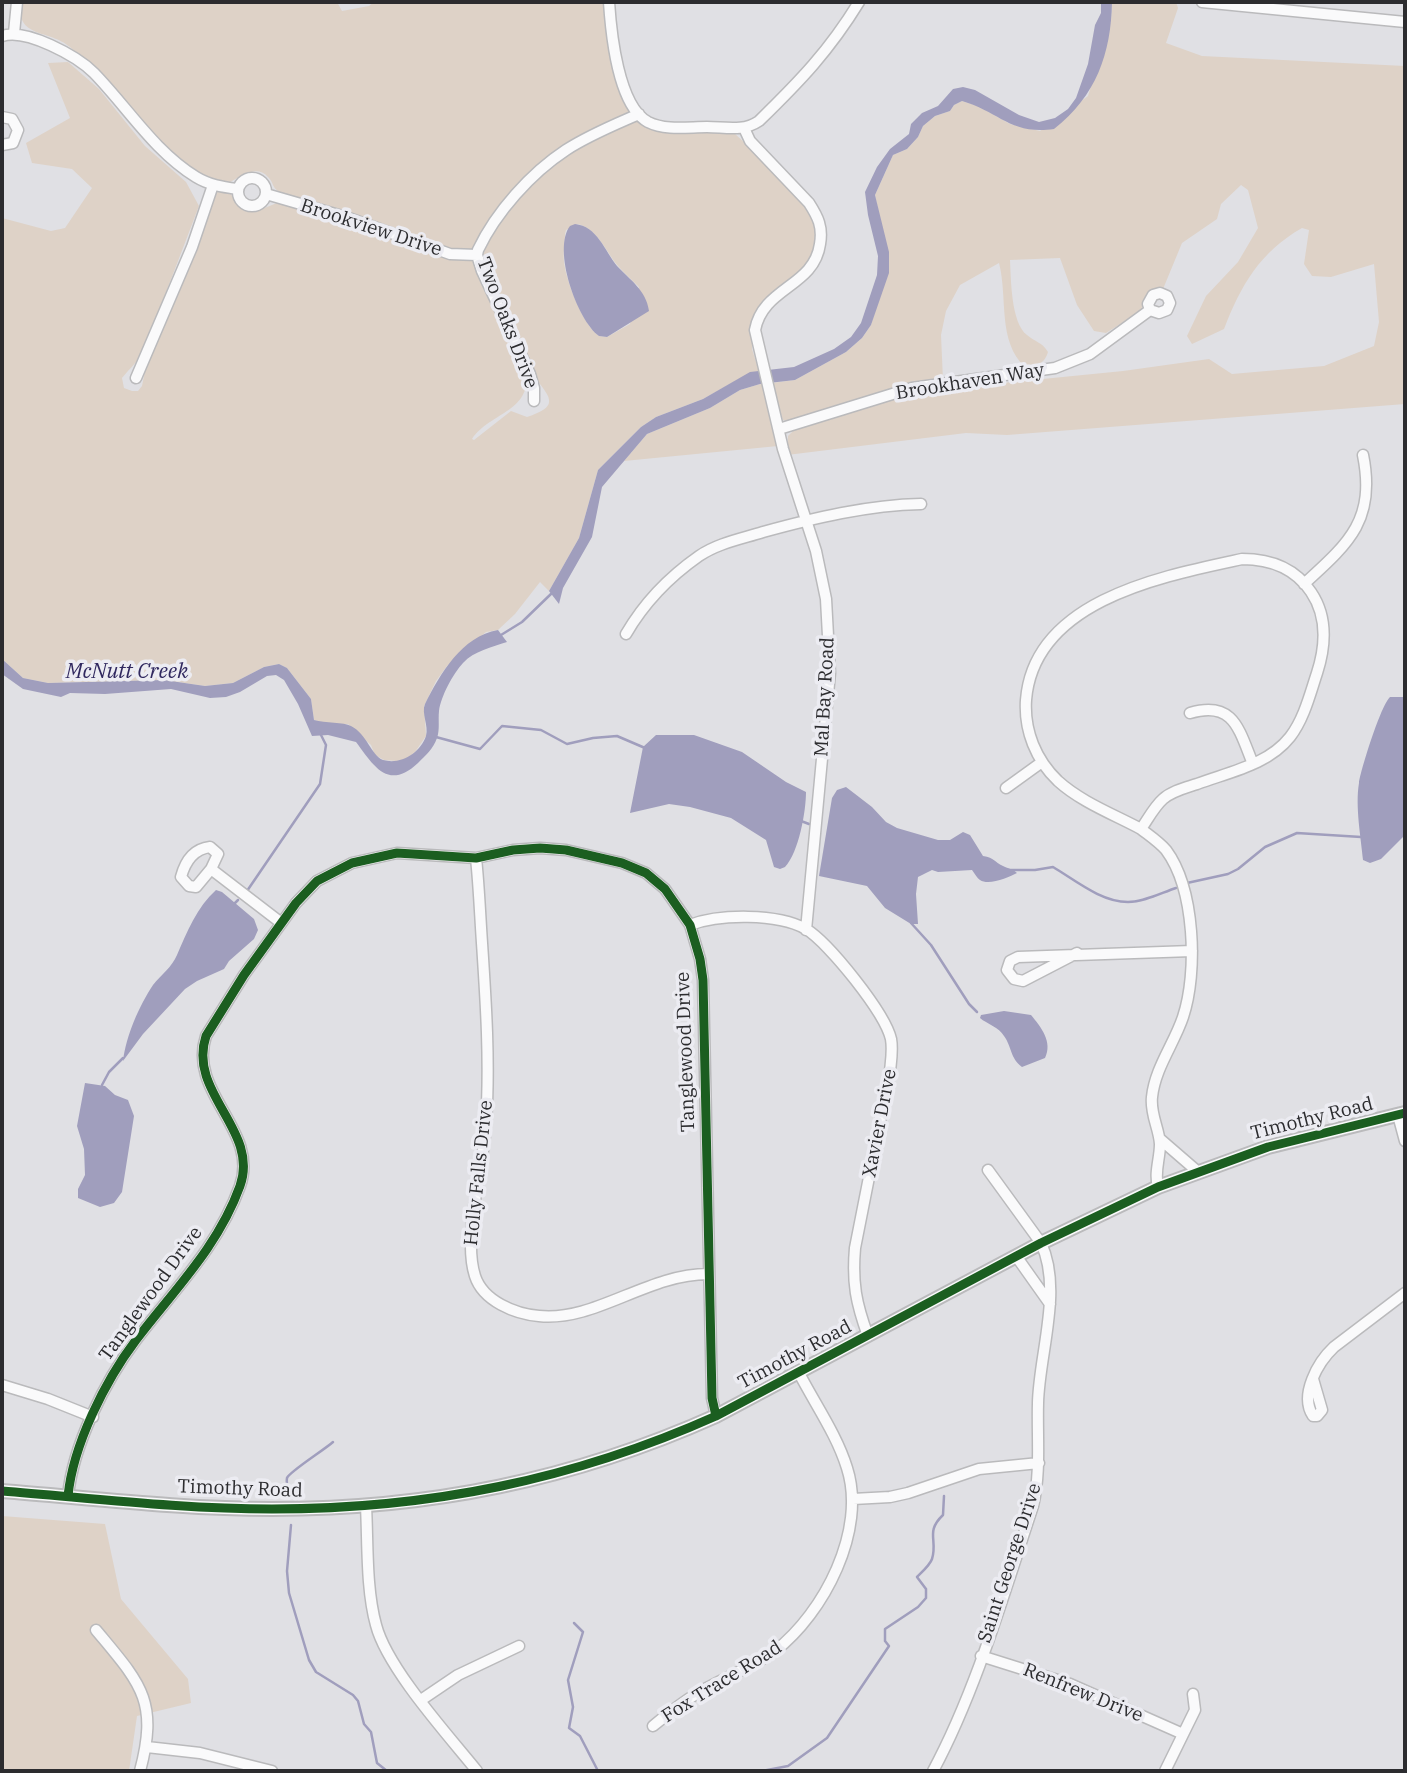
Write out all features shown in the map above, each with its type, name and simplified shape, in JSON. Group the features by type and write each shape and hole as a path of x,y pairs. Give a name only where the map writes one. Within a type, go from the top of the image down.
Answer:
{"main road":[{"name":"Timothy Road","path":"2,1491 243,1508 366,1506 473,1493 556,1474 660,1439 716,1416 1016,1256 1158,1186 1268,1147 1402,1114"}],"street":[{"path":"2,36 14,33 17,2"},
{"path":"609,2 616,60 630,100 639,114 648,122 666,127 744,128 759,121 806,76 837,37 859,2"},
{"path":"1202,2 1405,22"},
{"name":"Brookview Drive","path":"14,33 38,40 88,68 142,131 188,172 213,185 237,189"},
{"name":"Two Oaks Drive","path":"534,401 530,374 477,255 503,212 553,160 589,137 639,114"},
{"path":"2,117 12,119 18,130 13,143 2,145"},
{"name":"Mal Bay Road","path":"744,128 750,141 809,202 821,228 819,249 813,266 772,299 757,320 755,330 789,472 816,551 826,599 830,673 806,929"},
{"name":"Brookview Drive","path":"255,178 263,183 266,194 262,203 249,206 241,201 237,189 244,180 255,178"},
{"path":"136,378 192,247 213,185"},
{"name":"Brookview Drive","path":"266,194 349,218 450,254 477,255"},
{"name":"Brookhaven Way","path":"779,429 912,388 1055,368 1090,354 1150,310"},
{"path":"1304,584 1339,551 1357,526 1368,488 1363,455"},
{"path":"626,634 635,618 658,590 699,556 723,543 806,521 897,505 921,504"},
{"path":"1142,829 1156,806 1171,793 1253,764 1272,754 1290,738 1296,728 1320,663 1325,628 1318,604 1304,584 1280,565 1242,559 1131,587 1084,612 1063,627 1046,645 1028,686 1026,718 1031,739 1042,762 1066,788 1142,829 1166,850 1179,875 1191,929 1192,951 1189,994 1183,1016 1155,1079 1152,1096 1154,1120 1160,1139 1156,1176 1158,1186"},
{"path":"1190,713 1211,709 1229,715 1253,764"},
{"path":"1006,788 1042,762"},
{"name":"Tanglewood Drive","path":"68,1496 76,1459 93,1417 126,1354 190,1275 215,1238 239,1188 244,1171 242,1149 207,1082 203,1067 203,1044 218,1014 279,922 317,881 352,863 397,853 476,858 540,848 566,850 621,863 656,880 690,925 700,959 704,1007 708,1274 712,1398 716,1416"},
{"name":"Holly Falls Drive","path":"476,858 488,1061 486,1124 472,1244 473,1269 479,1286 496,1301 513,1310 529,1315 556,1317 584,1310 661,1280 708,1274"},
{"path":"211,869 279,922"},
{"name":"Xavier Drive","path":"690,925 712,918 738,918 776,920 806,929 832,953 865,995 891,1040 890,1071 854,1262 855,1293 869,1336"},
{"path":"1077,953 1023,981 1014,979 1007,970 1010,961 1018,957 1077,953 1192,951"},
{"path":"1402,1114 1405,1141"},
{"path":"1160,1139 1197,1171"},
{"path":"988,1170 1041,1243"},
{"name":"Saint George Drive","path":"933,1771 958,1718 981,1656 1038,1485 1039,1376 1050,1304 1041,1243"},
{"path":"1016,1256 1050,1304"},
{"path":"1313,1380 1320,1363 1334,1347 1405,1293"},
{"name":"Fox Trace Road","path":"653,1726 688,1699 774,1652 806,1621 818,1605 838,1565 848,1531 853,1499 848,1469 799,1373"},
{"path":"2,1385 93,1417"},
{"path":"853,1499 908,1493 979,1469 1039,1463"},
{"path":"366,1506 376,1627 387,1652 477,1771"},
{"path":"96,1630 141,1688 149,1721 147,1747 140,1771"},
{"path":"421,1700 466,1670 519,1646"},
{"name":"Renfrew Drive","path":"981,1656 1070,1684 1183,1734"},
{"path":"1165,1771 1195,1710 1193,1694"},
{"path":"147,1747 200,1752 272,1771"}],"shaded area":[{"path":"20,2 337,2 342,11 369,6 374,2 606,2 613,68 630,108 628,114 552,155 472,249 457,251 359,216 282,194 268,177 258,171 247,173 227,184 202,174 180,161 160,144 70,47 29,28 20,14"},
{"path":"1112,2 1176,2 1178,8 1166,43 1202,56 1405,66 1405,404 1007,435 966,433 787,455 788,436 796,428 912,392 1123,371 1209,359 1232,374 1324,366 1374,346 1379,322 1374,264 1331,277 1312,276 1304,264 1309,230 1302,228 1287,237 1263,259 1237,298 1224,329 1192,344 1187,336 1206,296 1238,262 1258,228 1248,190 1241,185 1221,204 1217,219 1182,243 1163,289 1151,293 1141,311 1106,333 1094,331 1077,305 1060,258 1010,260 1013,300 1018,321 1027,335 1048,352 1040,364 1025,367 1010,345 999,263 960,285 946,311 941,335 943,380 792,422 783,420 771,383 795,380 846,352 862,338 871,325 877,304 880,219 875,195 893,155 907,149 918,137 923,126 935,116 950,111 962,101 978,106 1010,124 1040,131 1088,96 1111,20"},
{"path":"68,62 99,89 145,146 186,182 199,206 144,350 122,378 124,388 132,391 138,391 142,386 146,366 215,192 230,193 246,209 262,209 277,203 343,219 455,260 476,261 485,289 525,369 526,383 517,402 480,430 472,439 474,440 511,411 527,417 543,410 549,402 481,256 482,246 542,174 589,141 637,121 728,130 781,176 814,216 819,243 807,267 773,293 758,309 752,327 752,349 759,372 750,373 703,399 656,417 641,427 598,470 579,538 549,591 540,582 515,614 498,630 486,632 447,666 424,706 426,736 415,752 405,760 384,760 375,755 371,745 348,724 328,724 314,720 311,699 287,668 279,664 264,667 233,683 205,686 164,680 48,683 23,678 2,659 2,218 51,231 65,228 92,188 72,169 32,163 26,143 70,118 48,63","holes":["578,224 596,236 618,266 639,287 630,324 607,337 599,336 587,322 576,302 565,270 566,230"]},
{"path":"764,384 778,446 624,461 647,434 710,408 740,390"},
{"path":"2,1516 105,1524 121,1599 188,1679 191,1703 137,1716 129,1771 2,1771"}],"water":[{"path":"1101,2 1112,2 1108,39 1098,73 1081,103 1054,129 1026,129 1016,126 962,101 923,126 918,137 907,149 893,155 875,195 889,252 889,273 871,325 862,338 846,352 795,380 760,384 740,390 710,408 647,434 602,487 592,537 563,588 559,604 549,591 579,538 598,470 641,427 656,417 703,399 750,372 794,367 834,349 851,337 861,323 877,275 878,256 865,192 877,167 890,149 909,134 911,124 922,113 938,106 953,89 963,87 975,90 1019,115 1039,122 1055,118 1068,109 1076,98 1088,64 1095,25 1101,13"},
{"path":"575,224 595,234 617,266 641,291 649,311 607,337 599,336 583,315 575,300 565,267 565,237 570,226"},
{"path":"498,630 507,642 478,652 459,668 442,699 438,735 433,745 418,763 398,775 382,772 356,742 328,735 312,736 284,680 276,675 267,676 226,697 210,698 171,689 105,694 70,693 61,697 23,689 2,674 2,659 23,678 48,683 164,680 205,686 233,683 264,667 279,664 287,668 311,699 314,720 351,726 361,734 375,754 383,760 396,761 415,752 423,742 427,732 425,704 445,669 463,648 485,634"},
{"path":"1390,697 1405,697 1405,835 1381,859 1370,863 1363,860 1358,812 1359,783 1377,724"},
{"path":"656,735 694,735 742,752 786,782 806,792 798,842 785,867 774,867 766,840 731,818 669,804 630,813 643,747"},
{"path":"846,787 886,822 897,828 938,840 950,840 963,832 970,835 983,856 1017,873 984,882 972,870 932,870 918,877 918,924 911,924 885,908 867,886 819,876 832,798 837,790"},
{"path":"216,890 254,919 258,930 254,939 229,961 224,969 185,989 143,1034 123,1061 130,1032 143,1002 177,955 198,912"},
{"path":"1004,1011 1031,1015 1047,1041 1045,1058 1022,1067 1015,1060 1002,1033 980,1018 981,1015"},
{"path":"85,1083 105,1086 115,1095 128,1100 134,1116 122,1192 114,1203 100,1207 78,1198 78,1189 85,1175 84,1149 77,1126"}],"waterway":[{"name":"McNutt Creek","path":"501,635 522,622 552,593"},
{"path":"436,737 480,749 502,726 541,730 567,744 617,736 645,748"},
{"path":"247,891 320,784 326,745 320,733"},
{"path":"801,821 809,824"},
{"path":"1187,883 1228,874 1265,847 1297,833 1361,837"},
{"path":"1011,870 1053,867 1089,889 1118,901 1140,901 1176,888"},
{"path":"235,903 238,900"},
{"path":"911,923 931,945 977,1012"},
{"path":"102,1085 109,1072 123,1058"},
{"path":"288,1496 289,1475 333,1442"},
{"path":"762,1771 788,1766 827,1738 889,1646 885,1641 885,1629 918,1607 926,1598 926,1589 917,1577 932,1559 933,1531 943,1515 944,1496"},
{"path":"291,1525 287,1571 289,1593 309,1660 316,1672 358,1701 364,1724 371,1732 377,1763 387,1771"},
{"path":"574,1623 583,1632 568,1680 573,1707 569,1728 580,1736 598,1771"}],"cycle path":[{"path":"68,1496 76,1456 92,1414 113,1374 220,1229 240,1186 244,1166 240,1147 206,1076 203,1057 206,1036 244,975 296,903 317,881 352,863 397,853 476,858 513,850 540,848 566,850 622,863 646,873 665,889 690,925 703,980 712,1398 716,1416"},
{"path":"2,1491 204,1507 330,1508 444,1496 554,1474 608,1458 716,1416 1041,1243 1158,1187 1268,1147 1405,1113"}]}
